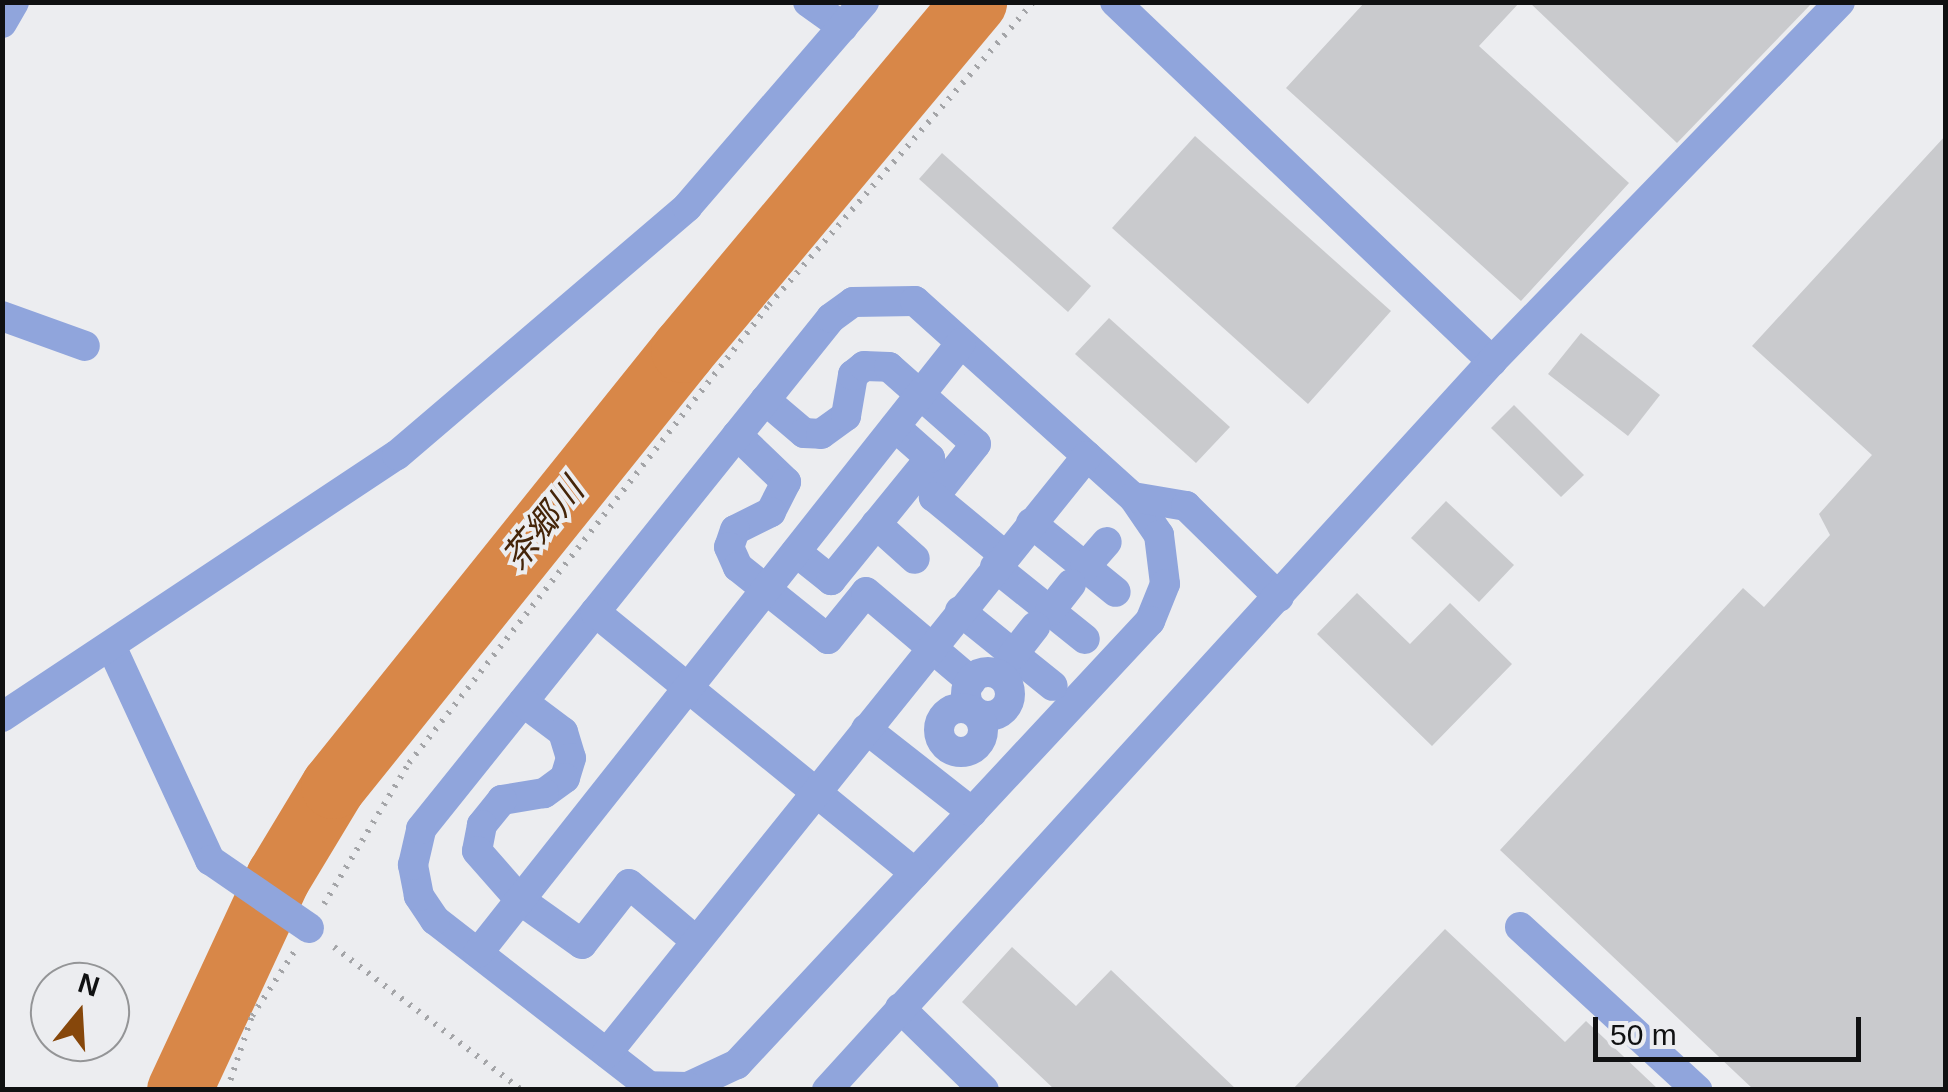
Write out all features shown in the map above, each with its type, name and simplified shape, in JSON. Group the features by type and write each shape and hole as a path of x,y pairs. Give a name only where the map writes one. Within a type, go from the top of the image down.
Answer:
{"street":[{"path":"2,23 14,2"},
{"path":"808,2 843,27"},
{"path":"2,717 112,648 396,455 688,207 864,2"},
{"path":"1115,2 1492,361"},
{"path":"827,1090 1031,859 1280,597 1492,361 1840,2"},
{"path":"915,301 961,343 1133,497 1159,535 1165,584 1150,621 736,1064 688,1087 649,1086 435,920 419,896 413,865 421,829 831,318 853,302 915,301"},
{"path":"2,316 85,346"},
{"path":"478,953 961,343"},
{"path":"765,400 804,432 820,434 846,416 849,383 864,366 889,368 976,444 934,497 1000,561 1043,619 1085,638"},
{"path":"796,552 831,580 930,458 895,427"},
{"path":"737,435 779,469 786,482 771,512 742,523 729,547 738,567 828,638 866,592 971,680"},
{"path":"607,1053 1087,456"},
{"path":"1133,497 1186,506 1280,597"},
{"path":"1031,522 1078,576 1116,592"},
{"path":"876,524 915,559"},
{"path":"1013,655 1107,542"},
{"path":"960,611 1052,686"},
{"path":"595,612 916,873"},
{"path":"112,648 210,860 310,928"},
{"path":"902,683 944,716"},
{"path":"522,702 562,732 571,758 566,778 544,793 502,800 482,825 477,850 520,900 582,944 629,884 696,941"},
{"path":"866,729 972,812"},
{"path":"1520,927 1697,1090"},
{"path":"900,1008 984,1090"}],"path":[{"path":"227,1090 252,1016 409,763 769,305 1033,2"},
{"path":"310,928 522,1090"}],"building":[{"path":"1365,2 1520,2 1479,46 1629,183 1521,301 1286,88"},
{"path":"1529,2 1813,2 1677,143"},
{"path":"1946,135 1946,1090 1754,1090 1500,850 1743,588 1764,607 1830,535 1819,514 1872,455 1752,346"},
{"path":"1195,136 1391,311 1308,404 1112,228"},
{"path":"942,153 1091,286 1068,312 919,179"},
{"path":"1109,318 1230,427 1196,463 1075,354"},
{"path":"1581,333 1660,395 1628,436 1548,374"},
{"path":"1514,405 1584,475 1561,497 1491,428"},
{"path":"1446,501 1514,565 1479,602 1411,538"},
{"path":"1357,593 1410,644 1450,603 1512,664 1432,746 1317,634"},
{"path":"1445,929 1565,1042 1586,1021 1659,1090 1292,1090"},
{"path":"1012,947 1076,1006 1111,970 1237,1090 1055,1090 962,1002"}],"waterway":[{"name":"茶郷川","path":"179,1090 278,877 333,786 683,350 974,2"}]}
